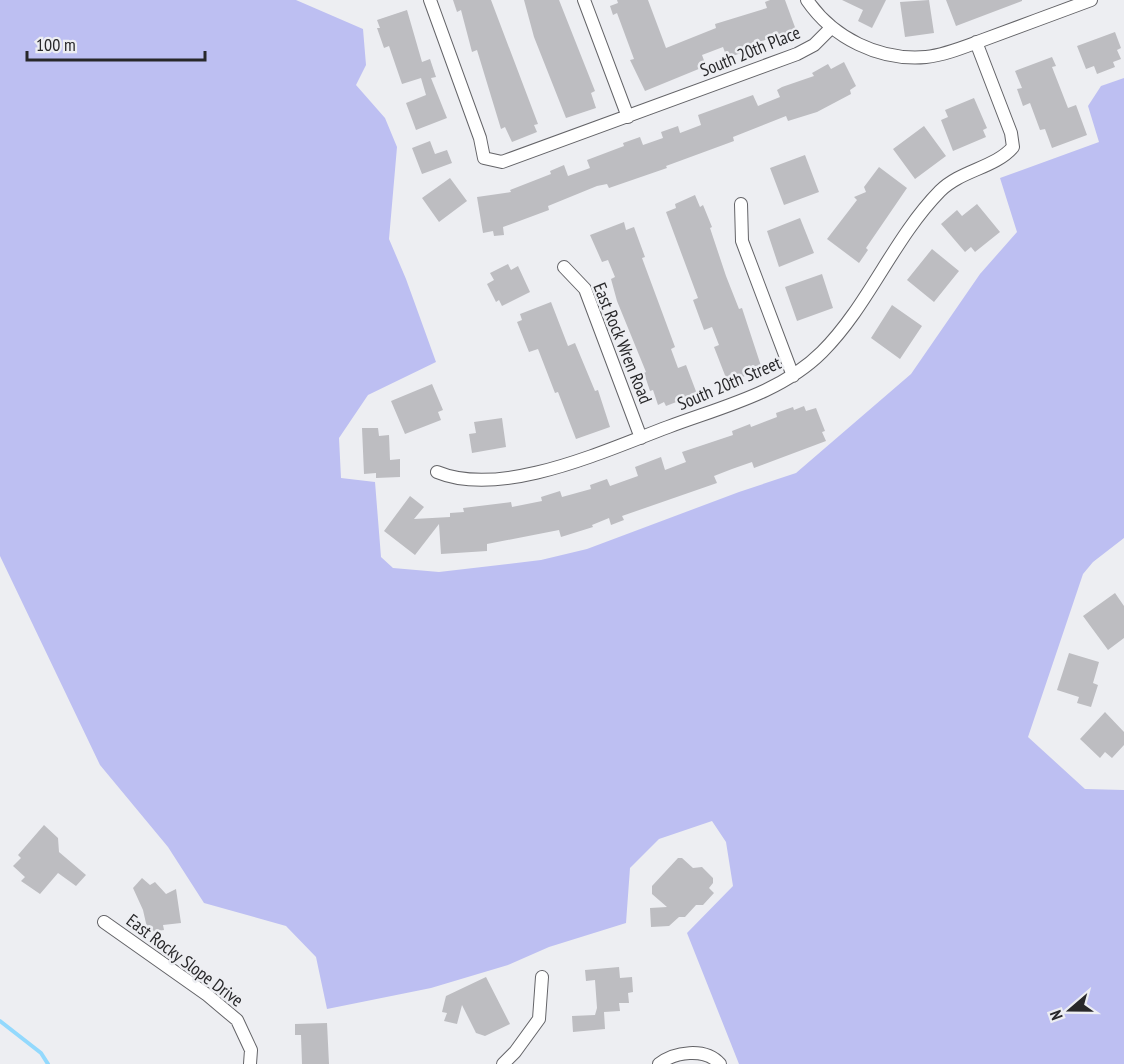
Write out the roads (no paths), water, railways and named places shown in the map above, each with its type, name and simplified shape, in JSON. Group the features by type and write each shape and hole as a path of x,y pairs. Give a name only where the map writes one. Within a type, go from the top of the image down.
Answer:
{"street":[{"name":"South 20th Place","path":"430,0 480,138 484,158 502,162 797,54 814,45 831,28"},
{"path":"584,0 628,117"},
{"path":"807,0 831,28 860,45 901,56 928,57 1091,0"},
{"name":"South 20th Street","path":"437,472 453,479 468,481 556,468 754,395 793,376 823,351 839,333 903,237 942,189 962,175 1007,154 1013,147 1011,134 976,42"},
{"path":"741,204 742,241 793,376"},
{"name":"East Rock Wren Road","path":"564,267 585,289 641,438"},
{"name":"East Rocky Slope Drive","path":"104,922 206,994 237,1020 251,1050 250,1064"},
{"path":"502,1064 515,1052 539,1019 542,977"},
{"path":"659,1064 668,1057 696,1053 715,1058 720,1064"}],"waterway":[{"path":"0,1021 41,1053 48,1064"}]}
